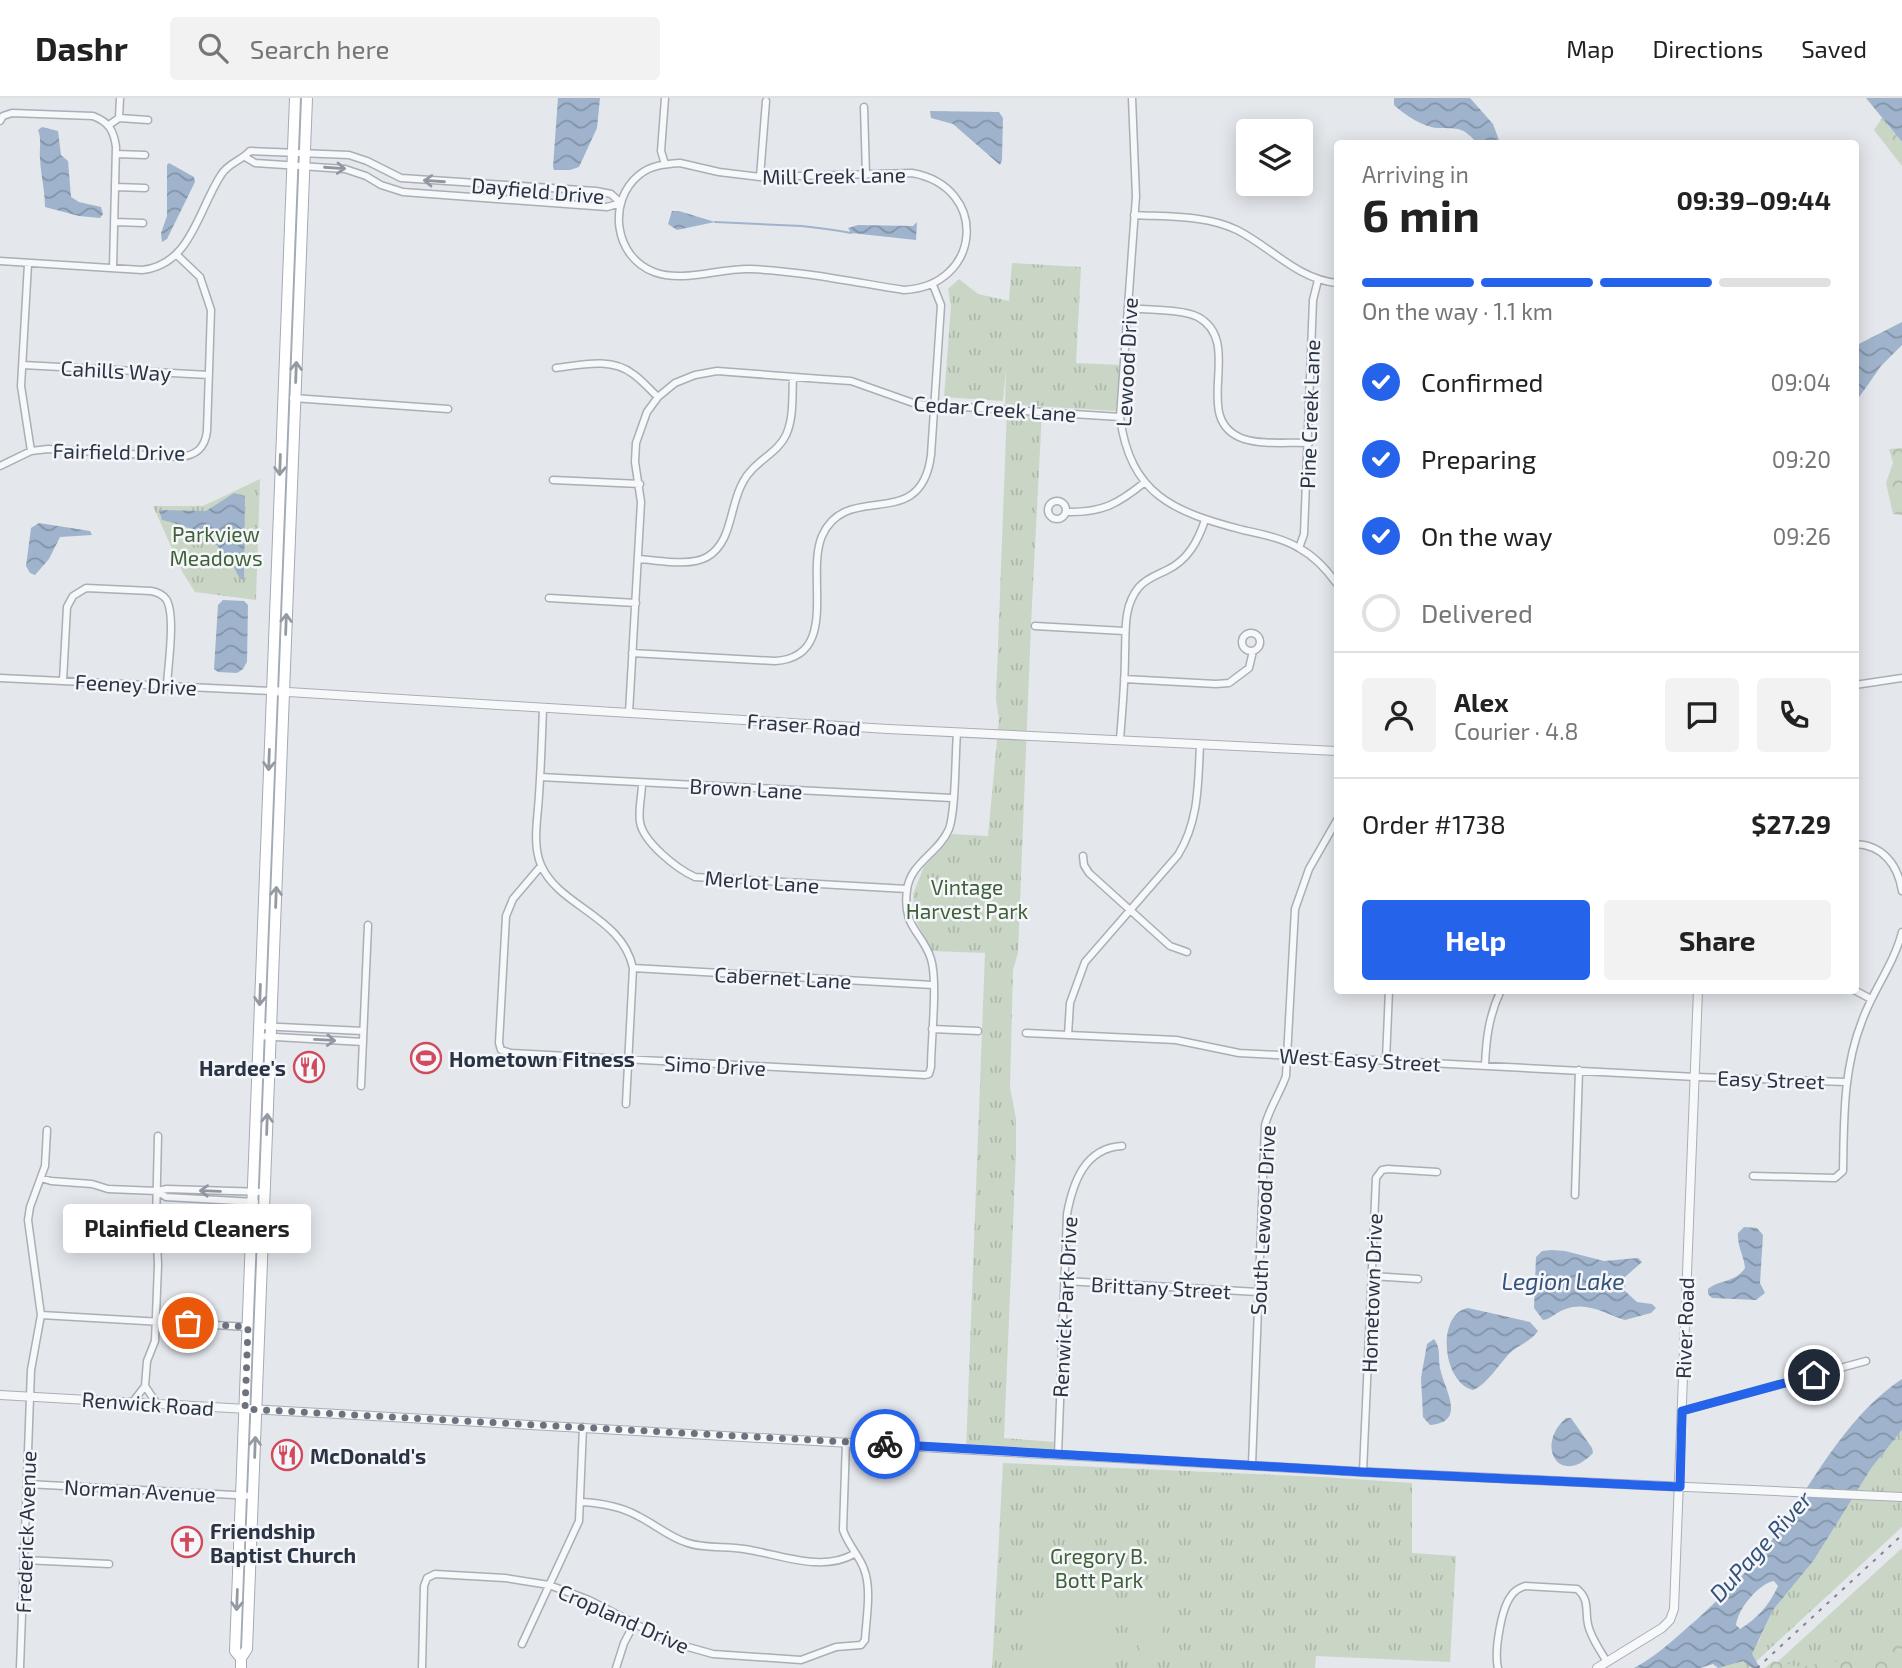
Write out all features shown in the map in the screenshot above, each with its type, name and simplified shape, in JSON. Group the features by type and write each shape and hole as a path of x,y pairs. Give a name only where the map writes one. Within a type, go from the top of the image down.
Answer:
{"main road":[{"path":"241,1663 235,1651 295,98"},
{"path":"241,1663 247,1649 307,98"}],"street":[{"path":"119,118 120,98"},
{"path":"632,653 775,661 789,659 805,651 815,626 819,549 823,534 832,522 848,510 864,505 887,505 914,494 925,479 930,462 941,305 933,285 904,290 799,273 746,269 667,275 645,267 627,251 620,233 618,216 629,186 639,174 665,164 661,151 665,98"},
{"name":"Lewood Drive","path":"1132,98 1136,181 1120,416 1128,451 1145,482 1169,504 1205,520 1299,548 1325,569 1334,580"},
{"path":"760,177 766,101"},
{"path":"864,107 866,175"},
{"path":"0,121 12,113 93,116 104,120 114,132 116,154 113,268"},
{"path":"108,125 119,118 148,120"},
{"name":"Dayfield Drive","path":"250,151 349,155 401,178 611,194 621,203 607,207 403,192 381,185 355,171 255,163 244,157 250,151"},
{"path":"116,154 145,155"},
{"path":"0,261 156,268 177,255 222,173 233,162 244,157"},
{"name":"Mill Creek Lane","path":"665,164 680,163 719,172 760,177 912,173 935,179 958,200 967,229 960,260 948,274 933,285"},
{"path":"457,196 458,182"},
{"path":"115,187 145,188"},
{"path":"544,201 545,188"},
{"path":"1134,215 1220,223 1250,237 1304,274 1334,283"},
{"path":"115,222 143,223"},
{"name":"Fairfield Drive","path":"0,466 31,451 48,449 179,457 195,453 203,446 206,437 211,310 200,277 177,255"},
{"path":"28,264 21,386 31,451"},
{"name":"Pine Creek Lane","path":"1299,548 1304,534 1313,300 1318,280"},
{"path":"1128,309 1185,314 1197,317 1207,325 1218,345 1220,356 1217,406 1222,420 1233,433 1253,441 1309,443"},
{"path":"556,368 597,363 622,368 634,374 658,397"},
{"name":"Cahills Way","path":"23,365 209,375"},
{"name":"Cedar Creek Lane","path":"629,713 641,502 635,462 637,434 647,412 658,397 675,383 702,373 717,371 851,382 906,402 1120,416"},
{"path":"638,559 696,561 707,557 720,546 742,483 758,462 778,446 785,436 790,423 793,377"},
{"path":"283,397 448,409"},
{"path":"553,480 639,484"},
{"path":"1066,512 1089,512 1111,506 1145,482"},
{"path":"1120,740 1124,631 1132,599 1140,586 1152,576 1181,561 1191,550 1205,520"},
{"path":"63,681 68,603 76,592 90,587 158,592 167,600 170,614 167,685"},
{"path":"549,598 636,603"},
{"path":"1035,626 1124,631"},
{"path":"1124,679 1229,683 1249,668 1253,651"},
{"name":"Feeney Drive","path":"0,678 272,691"},
{"path":"1859,684 1902,678"},
{"name":"Fraser Road","path":"272,691 957,733 1334,751"},
{"path":"543,708 537,843 541,866 552,882 620,938 630,953 633,968 626,1104"},
{"path":"957,733 952,818 947,833 911,875 907,889 909,921 931,960 932,1029 978,1031"},
{"path":"1068,1035 1070,1003 1085,962 1178,855 1187,840 1197,808 1200,745"},
{"name":"Brown Lane","path":"540,777 952,799"},
{"name":"Merlot Lane","path":"642,782 640,823 643,831 656,848 695,877 907,889"},
{"name":"South Lewood Drive","path":"1252,1465 1265,1125 1269,1110 1286,1076 1295,909 1309,869 1334,825"},
{"path":"1859,845 1876,848 1887,856 1896,868 1902,891"},
{"path":"1083,856 1089,873 1129,910 1170,946 1187,952"},
{"name":"Simo Drive","path":"541,866 513,899 506,916 499,1043 501,1050 511,1053 921,1076 929,1074 932,1029"},
{"path":"361,1086 368,925"},
{"path":"1753,1176 1835,1178 1843,1171 1846,1082 1853,1047 1871,999 1892,961 1902,932"},
{"name":"Cabernet Lane","path":"633,968 933,985"},
{"path":"1859,993 1871,999"},
{"path":"1386,1060 1389,994"},
{"path":"1485,1066 1486,1035 1499,994"},
{"name":"River Road","path":"1597,1668 1662,1628 1670,1620 1675,1599 1698,994"},
{"path":"259,1031 363,1042"},
{"path":"270,1032 363,1031"},
{"name":"West Easy Street","path":"1026,1033 1176,1040 1239,1053 1696,1077"},
{"path":"1575,1195 1579,1070"},
{"name":"Easy Street","path":"1696,1077 1846,1082"},
{"name":"Frederick Avenue","path":"20,1668 31,1370 41,1315 28,1220 46,1155 47,1130"},
{"path":"132,1403 145,1386 147,1361 155,1340 159,1242 156,1220 158,1136"},
{"name":"Renwick Park Drive","path":"1058,1455 1071,1196 1088,1161 1099,1150 1122,1146"},
{"name":"Hometown Drive","path":"1363,1472 1376,1178 1378,1173 1388,1169 1437,1172"},
{"path":"41,1178 92,1184 108,1189 167,1189 264,1197"},
{"path":"1372,1276 1418,1279"},
{"name":"Brittany Street","path":"1065,1282 1258,1292"},
{"path":"41,1315 248,1327"},
{"path":"1682,1411 1866,1361"},
{"path":"145,1386 157,1404"},
{"name":"Renwick Road","path":"0,1395 1363,1472 1902,1497"},
{"path":"522,1644 579,1521 583,1427"},
{"path":"581,1502 619,1508 689,1544 741,1548 799,1560 844,1560 854,1554 842,1530 846,1442"},
{"name":"Norman Avenue","path":"27,1483 253,1496"},
{"name":"Cropland Drive","path":"422,1668 424,1586 427,1578 435,1574 505,1578 549,1586 589,1600 634,1624 691,1649 735,1657 801,1660 836,1647 861,1646 866,1640 867,1582 861,1562 854,1554"},
{"path":"24,1560 110,1564"},
{"path":"1498,1668 1496,1651 1506,1606 1517,1589 1525,1586 1577,1589 1584,1594 1589,1630 1607,1662"},
{"path":"616,1668 634,1624"}],"green space":[{"path":"1882,118 1902,142 1902,166 1874,130"},
{"path":"1012,263 1081,267 1076,363 1120,365 1116,411 1005,404 1006,369 1003,401 944,397 951,306 948,289 959,279 978,294 1009,301"},
{"name":"Vintage Harvest Park","path":"1007,409 1042,411 1018,953 1013,970 1010,1087 1016,1119 1016,1152 1004,1438 1054,1442 1053,1455 966,1451 985,953 932,951 914,917 913,894 924,867 952,834 988,836 999,719 996,700"},
{"path":"1902,448 1902,515 1893,514 1886,483 1893,463 1889,449"},
{"name":"Parkview Meadows","path":"260,479 256,600 195,592 183,573 153,506 203,506"},
{"path":"1902,1430 1902,1527 1749,1668 1718,1668 1758,1643 1773,1610 1814,1560 1872,1467"},
{"name":"Gregory B. Bott Park","path":"1003,1463 1412,1483 1412,1553 1456,1556 1450,1662 1316,1656 1315,1668 992,1668"},
{"path":"1902,1548 1902,1668 1771,1668"},
{"path":"1058,1589 1109,1590 1114,1668 1026,1668 1026,1620"},
{"path":"1146,1595 1161,1604 1164,1622 1159,1641 1150,1651 1145,1652 1141,1651 1138,1644 1135,1608 1137,1601"},
{"path":"1902,1635 1902,1668 1765,1668 1773,1661 1801,1667 1828,1662 1878,1659 1893,1640"}],"water":[{"path":"558,98 600,98 597,128 579,167 570,170 554,170 553,167"},
{"path":"1394,98 1470,98 1493,124 1499,140 1474,140 1460,130 1420,123 1394,105"},
{"path":"1866,98 1902,98 1902,142"},
{"path":"930,111 999,112 1003,118 1000,165 953,124 931,118"},
{"path":"42,127 58,131 61,155 68,161 71,197 79,202 101,207 103,214 100,218 79,216 45,207 38,130"},
{"path":"169,163 194,177 195,182 167,239 162,242 161,233 167,216"},
{"path":"672,211 715,222 677,230 668,224"},
{"path":"917,222 916,240 851,233 848,228 858,225 913,226"},
{"path":"1902,322 1902,345 1881,366 1859,397 1859,344"},
{"path":"234,493 245,496 244,581 218,546 202,534 162,520 159,510 206,511"},
{"path":"39,523 90,531 92,535 60,537 49,559 35,575 30,573 26,566 31,528"},
{"path":"223,600 244,601 248,605 247,662 237,673 218,672 214,669 218,605"},
{"path":"1744,1227 1757,1228 1763,1235 1760,1283 1765,1293 1756,1300 1712,1298 1708,1289 1732,1279 1745,1268 1738,1238 1738,1233"},
{"name":"Legion Lake","path":"1552,1250 1604,1261 1638,1258 1642,1262 1625,1277 1625,1291 1637,1302 1652,1304 1656,1308 1651,1313 1625,1320 1587,1307 1571,1307 1543,1320 1534,1308 1536,1257 1542,1251"},
{"path":"1468,1308 1530,1322 1538,1331 1512,1351 1489,1378 1473,1390 1455,1375 1447,1348 1447,1334 1451,1322 1458,1313"},
{"path":"1434,1339 1451,1412 1441,1423 1430,1425 1423,1417 1421,1378 1427,1344"},
{"path":"1902,1379 1902,1430 1872,1467 1814,1560 1773,1610 1752,1654 1760,1668 1752,1668 1743,1661 1718,1668 1713,1664 1700,1668 1634,1668 1694,1622 1747,1571 1775,1536 1847,1431 1882,1394","holes":["1774,1581 1778,1586 1762,1610 1740,1629 1736,1625 1750,1598 1768,1583"]},
{"path":"1566,1418 1571,1418 1593,1453 1581,1463 1570,1466 1562,1465 1555,1459 1552,1451 1552,1440"}],"waterway":[{"path":"715,222 802,226 851,233"}],"railway":[{"path":"1757,1668 1902,1535"}],"way so far":[{"path":"188,1323 248,1327 245,1409 885,1444"}],"place":[{"name":"Hometown Fitness","path":"426,1058"},
{"name":"Hardee's","path":"309,1067"},
{"name":"Plainfield Cleaners","path":"188,1323"},
{"name":"McDonald's","path":"287,1455"},
{"name":"Friendship Baptist Church","path":"187,1542"}],"route":[{"path":"885,1444 1363,1472 1680,1487 1682,1411 1814,1375"}],"water label":[{"name":"DuPage River","path":"1760,1546"}]}
